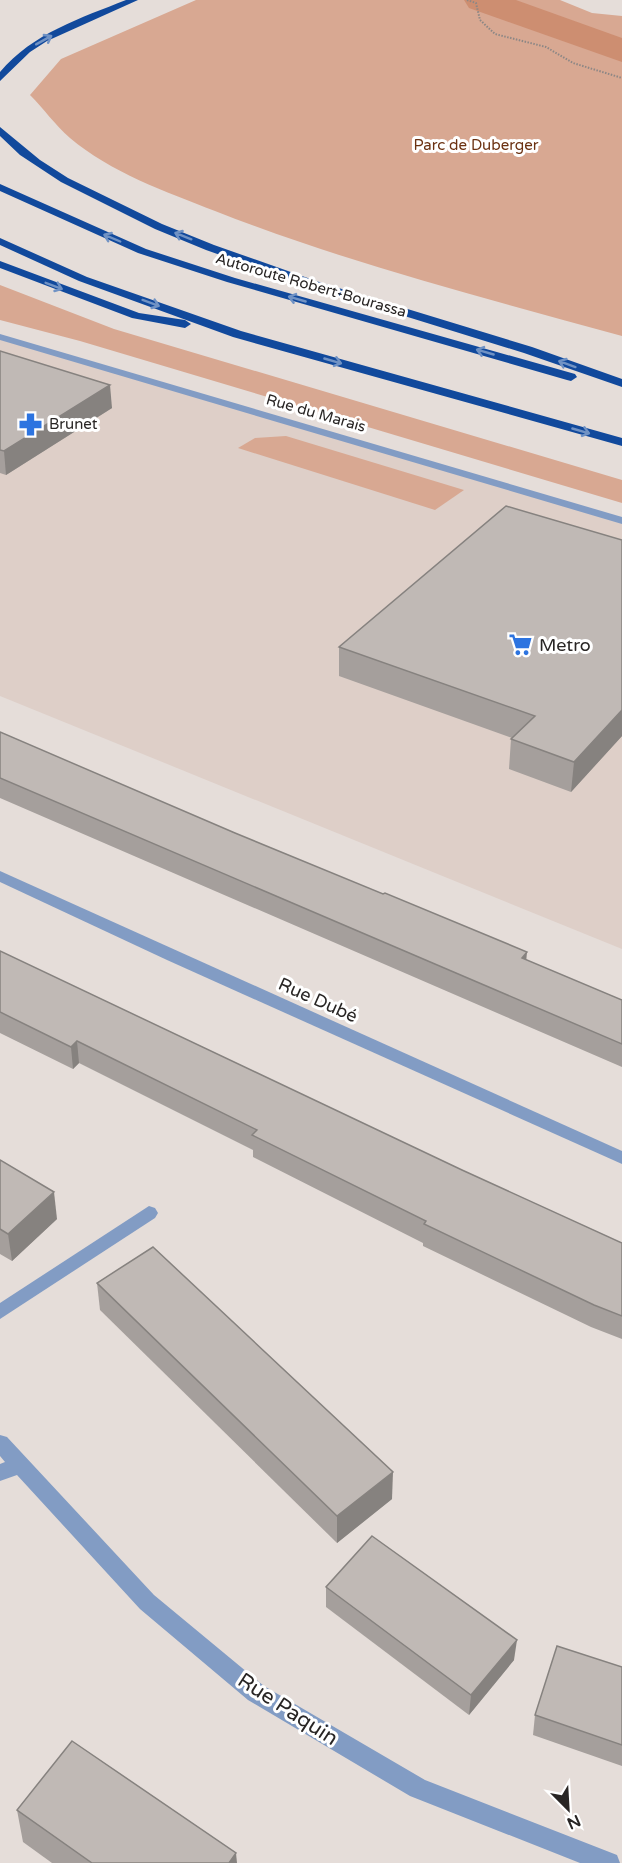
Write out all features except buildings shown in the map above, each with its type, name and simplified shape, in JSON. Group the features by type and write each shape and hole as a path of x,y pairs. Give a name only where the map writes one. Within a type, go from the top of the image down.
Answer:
{"highway":[{"path":"0,78 8,66 29,49 60,32 134,0"},
{"path":"0,130 16,148 76,187 176,234 274,271 529,350 622,383"},
{"name":"Autoroute Robert-Bourassa","path":"0,187 60,216 142,251 175,262 622,391"},
{"path":"0,241 83,279 237,334 622,442"},
{"path":"0,264 136,316 237,334"}],"street":[{"name":"Rue du Marais","path":"0,337 622,521"},
{"name":"Rue Dubé","path":"0,876 172,956 622,1158"},
{"path":"0,1312 149,1214"},
{"name":"Rue Paquin","path":"0,1443 10,1469 147,1602 256,1693 418,1788 609,1863"}],"path":[{"path":"467,0 476,3 480,20 495,34 546,47 573,63 622,78"}],"shaded area":[{"path":"0,337 622,521 622,949 0,696"}],"green space":[{"name":"Parc de Duberger","path":"196,0 560,0 592,13 622,16 622,336 315,247 177,196 121,171 86,150 70,138 30,95 61,59"},
{"path":"0,285 114,329 622,480 622,503 80,341 0,320"},
{"path":"286,436 464,490 435,510 238,448 255,438"}],"waterway":[{"path":"482,0 622,51"}],"place":[{"name":"Brunet","path":"31,424"},
{"name":"Metro","path":"521,645"}]}
